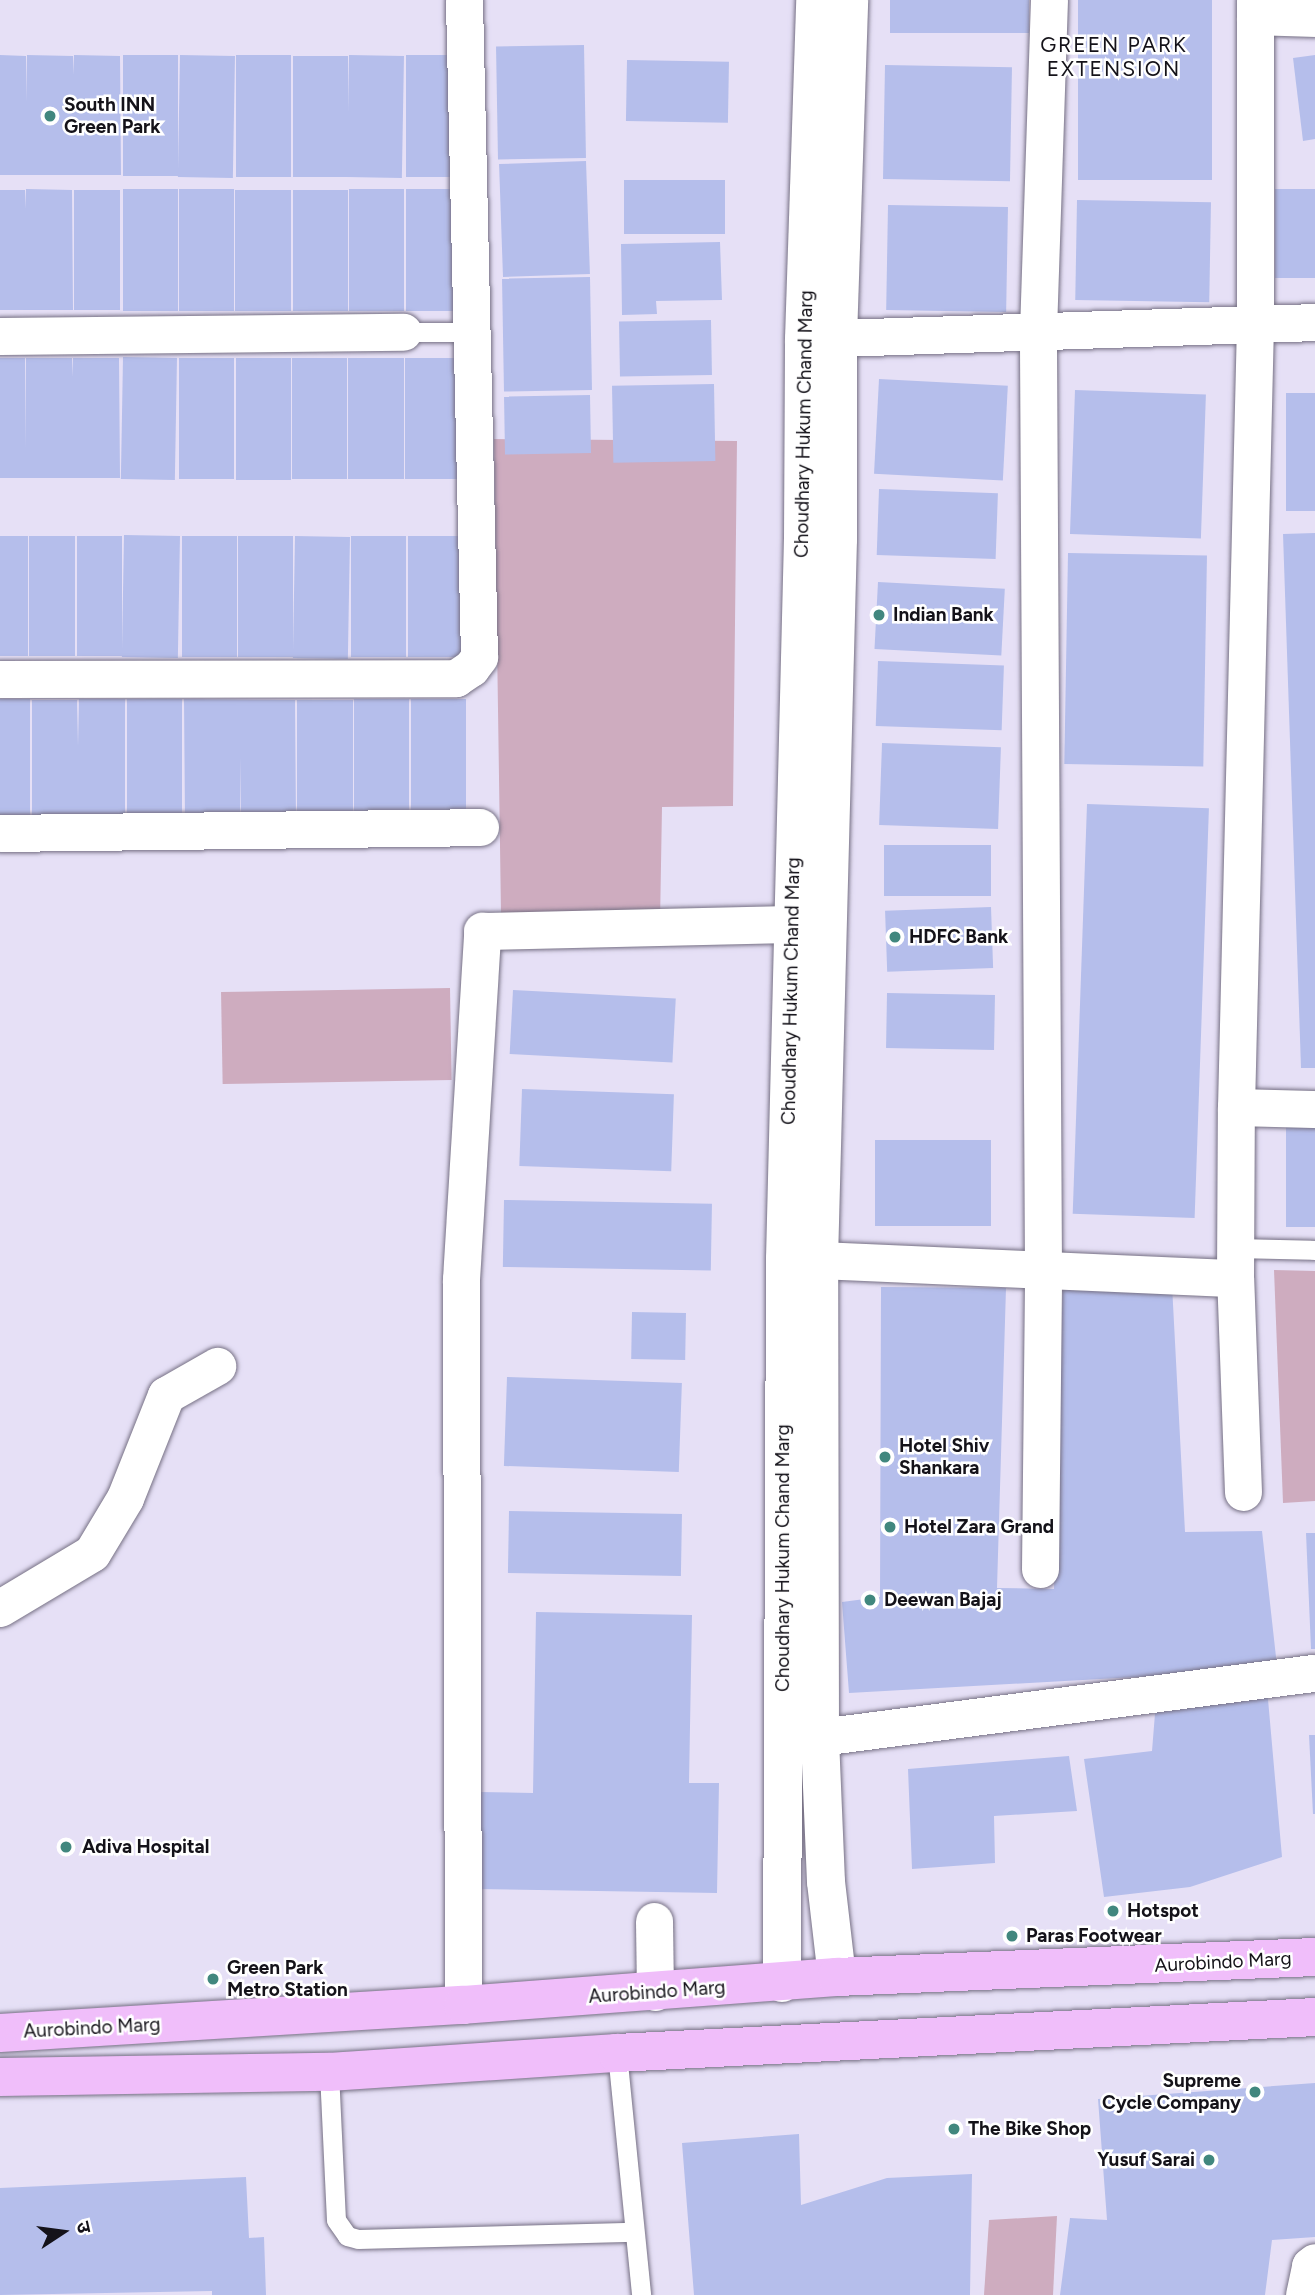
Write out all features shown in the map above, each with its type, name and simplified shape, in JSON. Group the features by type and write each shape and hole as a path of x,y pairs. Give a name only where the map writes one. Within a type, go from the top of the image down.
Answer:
{"highway":[{"name":"Aurobindo Marg","path":"0,2033 463,2005 837,1977 1315,1957"},
{"path":"0,2077 329,2072 617,2053 1315,2017"}],"street":[{"path":"0,679 456,678 464,674 479,657 464,0"},
{"name":"Choudhary Hukum Chand Marg","path":"815,0 821,338 838,539 818,1260 820,1737 829,1918 837,1977"},
{"name":"Choudhary Hukum Chand Marg","path":"782,1983 785,1259 803,538 849,0"},
{"path":"1040,1569 1043,1270 1038,331 1049,0"},
{"path":"1243,1492 1236,1263 1236,1107 1255,324 1255,8 1315,18"},
{"path":"821,338 1315,322"},
{"path":"0,336 403,332"},
{"path":"0,833 480,827"},
{"path":"463,2005 461,1279 482,931 793,924"},
{"path":"1236,1107 1315,1109"},
{"path":"818,1260 1043,1270 1236,1263"},
{"path":"0,1608 92,1553 125,1498 166,1395 217,1366"},
{"path":"820,1737 1315,1674"},
{"path":"654,1921 655,1992"},
{"path":"1304,2295 1310,2266 1315,2262"}],"lane":[{"path":"403,332 472,332"},
{"path":"1236,1263 1315,1250"},
{"path":"617,2053 641,2295"},
{"path":"329,2072 336,2220 346,2236 358,2239 634,2232"}],"shaded area":[{"path":"494,439 737,441 733,806 662,807 660,923 501,913"},
{"path":"450,988 452,1080 223,1084 221,992"},
{"path":"1274,1270 1315,1271 1315,1501 1283,1503"},
{"path":"1057,2216 1053,2295 984,2295 989,2220"}],"building":[{"path":"890,0 1029,0 1029,33 890,33"},
{"path":"1078,0 1212,0 1212,180 1078,180"},
{"path":"584,45 586,158 498,160 496,47"},
{"path":"0,55 26,56 26,102 27,55 73,56 73,75 74,55 120,56 121,175 0,175"},
{"path":"123,55 178,55 178,176 123,176"},
{"path":"180,55 235,56 233,178 178,177"},
{"path":"236,55 291,55 291,177 236,177"},
{"path":"349,55 404,56 402,178 347,177"},
{"path":"406,55 461,55 461,177 406,177"},
{"path":"1315,55 1315,139 1303,141 1293,58"},
{"path":"293,56 348,56 348,177 293,177"},
{"path":"627,60 729,62 728,123 626,121"},
{"path":"885,65 1012,67 1010,181 883,179"},
{"path":"586,161 590,274 503,277 499,164"},
{"path":"624,180 725,180 725,234 624,234"},
{"path":"26,189 72,190 73,310 0,310 0,190 25,190 26,209"},
{"path":"123,189 178,189 178,311 123,311"},
{"path":"179,189 234,189 234,311 179,311"},
{"path":"349,189 404,189 404,311 349,311"},
{"path":"406,189 460,189 460,311 406,311"},
{"path":"1275,189 1315,189 1315,278 1275,278"},
{"path":"74,190 120,190 120,310 74,310"},
{"path":"235,190 291,190 291,311 235,311"},
{"path":"293,190 348,190 348,311 293,311"},
{"path":"1077,200 1211,202 1209,302 1075,300"},
{"path":"888,205 1008,207 1006,312 886,310"},
{"path":"720,242 722,300 656,301 657,314 622,315 621,244"},
{"path":"590,277 592,390 504,392 502,279"},
{"path":"711,320 712,375 620,377 619,322"},
{"path":"123,357 177,358 175,480 121,479"},
{"path":"0,358 25,358 26,449 26,358 72,358 72,377 73,358 119,358 120,478 0,478"},
{"path":"179,358 234,358 234,479 179,479"},
{"path":"236,358 291,358 291,480 236,480"},
{"path":"292,358 347,358 347,479 292,479"},
{"path":"348,358 404,358 404,479 348,479"},
{"path":"405,358 461,358 461,479 405,479"},
{"path":"879,379 1008,386 1003,481 874,474"},
{"path":"714,384 715,461 613,463 612,386"},
{"path":"1075,390 1206,395 1201,538 1070,534"},
{"path":"1286,393 1315,393 1315,511 1286,511"},
{"path":"590,395 591,453 505,454 504,397"},
{"path":"879,489 998,493 996,559 877,555"},
{"path":"1315,533 1315,1068 1301,1068 1283,534"},
{"path":"124,535 180,536 178,658 122,657"},
{"path":"0,536 28,536 28,656 0,656"},
{"path":"29,536 75,536 75,656 29,656"},
{"path":"77,536 122,536 122,656 77,656"},
{"path":"182,536 237,536 237,657 182,657"},
{"path":"238,536 293,536 293,657 238,657"},
{"path":"295,536 350,537 348,659 293,658"},
{"path":"351,536 406,536 406,657 351,657"},
{"path":"408,536 463,536 463,657 408,657"},
{"path":"1068,553 1207,555 1203,766 1064,764"},
{"path":"878,582 1005,589 1001,656 874,649"},
{"path":"878,661 1004,665 1002,730 876,726"},
{"path":"0,699 30,699 30,819 0,819"},
{"path":"79,699 125,699 125,820 32,820 32,700 77,700 78,746"},
{"path":"127,699 182,699 182,820 127,820"},
{"path":"184,699 295,700 296,821 241,821 241,758 240,821 185,820"},
{"path":"354,699 409,699 409,821 354,821"},
{"path":"411,699 466,699 466,821 411,821"},
{"path":"297,700 353,700 353,821 297,821"},
{"path":"882,743 1001,747 998,829 879,825"},
{"path":"1087,804 1209,808 1195,1218 1073,1214"},
{"path":"884,845 991,845 991,896 884,896"},
{"path":"991,907 993,968 887,972 885,911"},
{"path":"513,990 676,999 672,1062 510,1054"},
{"path":"887,993 995,995 994,1050 886,1048"},
{"path":"522,1089 674,1094 671,1171 519,1166"},
{"path":"1286,1126 1315,1126 1315,1227 1286,1227"},
{"path":"875,1140 991,1140 991,1226 875,1226"},
{"path":"504,1200 712,1204 711,1271 503,1267"},
{"path":"1063,1279 1172,1285 1185,1532 1262,1531 1277,1666 1225,1672 849,1693 842,1602 880,1597 881,1287 1006,1288 997,1588 1054,1589"},
{"path":"632,1312 686,1313 685,1360 631,1359"},
{"path":"507,1377 682,1383 679,1472 504,1466"},
{"path":"509,1511 682,1514 681,1576 508,1573"},
{"path":"1306,1533 1315,1533 1315,1649 1311,1649"},
{"path":"536,1612 692,1615 689,1783 719,1783 717,1893 477,1889 479,1792 533,1793"},
{"path":"1267,1688 1282,1857 1190,1887 1104,1897 1084,1759 1152,1751 1156,1701"},
{"path":"1309,1735 1315,1735 1315,1814 1313,1814"},
{"path":"1069,1756 1077,1811 994,1816 995,1863 912,1869 908,1769"},
{"name":"Yusuf Sarai","path":"1315,2083 1315,2237 1272,2240 1265,2295 1060,2295 1070,2218 1107,2220 1098,2099"},
{"path":"799,2134 801,2205 887,2178 972,2174 970,2295 694,2295 682,2143"},
{"path":"246,2177 249,2238 264,2237 266,2295 212,2295 212,2291 0,2295 0,2188"}],"place":[{"name":"South INN Green Park","path":"50,116"},
{"name":"Indian Bank","path":"879,615"},
{"name":"HDFC Bank","path":"895,937"},
{"name":"Hotel Shiv Shankara","path":"885,1457"},
{"name":"Hotel Zara Grand","path":"890,1527"},
{"name":"Deewan Bajaj","path":"870,1600"},
{"name":"Adiva Hospital","path":"66,1847"},
{"name":"Hotspot","path":"1113,1911"},
{"name":"Paras Footwear","path":"1012,1936"},
{"name":"Green Park Metro Station","path":"213,1979"},
{"name":"Supreme Cycle Company","path":"1255,2092"},
{"name":"The Bike Shop","path":"954,2129"},
{"name":"Yusuf Sarai","path":"1209,2160"}],"district":[{"name":"GREEN PARK EXTENSION","path":"1114,57"}]}
